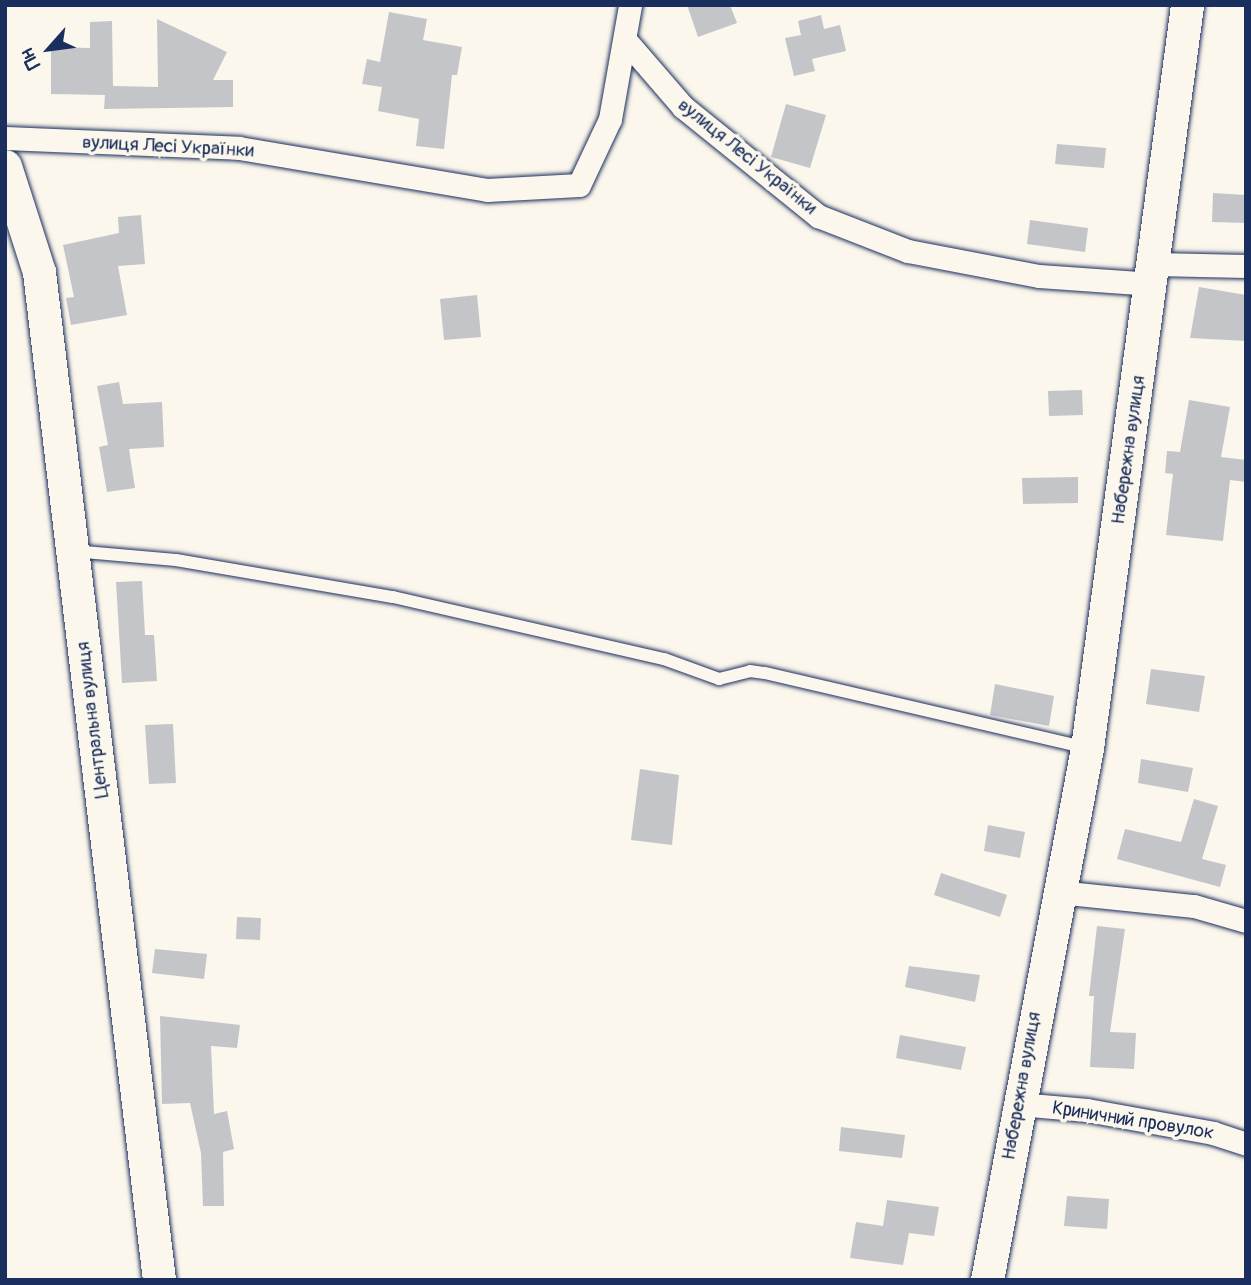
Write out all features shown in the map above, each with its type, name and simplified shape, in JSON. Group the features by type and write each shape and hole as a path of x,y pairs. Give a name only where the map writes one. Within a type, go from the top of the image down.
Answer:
{"street":[{"path":"626,41 630,5"},
{"name":"Набережна вулиця","path":"987,1280 1087,748 1154,274 1187,5"},
{"name":"вулиця Лесі Українки","path":"5,138 239,148 486,190 579,185 610,119 626,41"},
{"name":"вулиця Лесі Українки","path":"626,41 683,107 818,216 908,251 1038,276 1154,274 1246,266"},
{"name":"Центральна вулиця","path":"5,166 39,272 159,1280"},
{"path":"1058,892 1194,906 1246,921"},
{"name":"Криничний провулок","path":"1019,1104 1099,1112 1213,1133 1246,1144"}],"lane":[{"path":"72,551 176,560 393,597 664,659 719,679 750,671 765,673 1087,748"}],"building":[{"path":"687,5 730,5 737,23 698,37"},
{"path":"389,12 427,19 423,40 462,47 457,75 452,75 444,149 416,146 419,119 378,111 382,87 362,84 367,59 380,62"},
{"path":"821,15 824,29 840,25 846,51 812,59 815,71 794,76 785,38 801,35 798,21"},
{"path":"157,19 227,52 213,80 233,80 233,107 104,109 105,95 51,94 51,47 90,48 90,22 112,21 113,86 158,87"},
{"path":"786,104 826,115 810,168 771,157"},
{"path":"1057,144 1106,148 1104,168 1055,164"},
{"path":"1213,193 1246,195 1246,223 1212,222"},
{"path":"141,215 145,264 118,266 127,315 71,325 66,298 74,297 63,245 119,233 118,217"},
{"path":"1030,220 1088,228 1085,252 1027,244"},
{"path":"1199,287 1246,295 1246,341 1190,338"},
{"path":"477,295 481,337 444,340 440,299"},
{"path":"119,382 123,404 162,402 164,447 129,449 135,488 107,492 99,447 108,445 97,386"},
{"path":"1082,390 1083,415 1049,416 1048,391"},
{"path":"1189,400 1230,407 1221,457 1246,460 1246,482 1230,480 1223,541 1166,535 1173,474 1165,473 1167,451 1180,452"},
{"path":"1078,477 1078,503 1023,504 1022,478"},
{"path":"142,581 145,635 154,635 157,681 122,683 116,582"},
{"path":"1151,669 1205,676 1199,712 1146,704"},
{"path":"995,684 1054,696 1049,726 990,715"},
{"path":"173,724 176,783 149,784 145,725"},
{"path":"1141,759 1193,768 1188,792 1138,783"},
{"path":"640,769 679,775 672,845 631,840"},
{"path":"1194,799 1218,806 1202,859 1226,865 1220,887 1117,859 1125,829 1181,842"},
{"path":"988,825 1025,832 1020,858 984,851"},
{"path":"941,873 1007,895 1000,917 934,895"},
{"path":"237,917 261,918 260,940 236,939"},
{"path":"1097,926 1125,929 1110,1032 1136,1033 1134,1069 1090,1067 1094,996 1089,996"},
{"path":"155,949 207,954 204,979 152,973"},
{"path":"909,966 980,975 975,1002 905,987"},
{"path":"160,1016 240,1025 237,1048 211,1046 214,1114 227,1111 234,1149 223,1152 224,1206 203,1206 201,1153 190,1103 162,1104"},
{"path":"900,1035 966,1047 961,1070 896,1058"},
{"path":"841,1127 905,1135 902,1158 839,1151"},
{"path":"1067,1196 1109,1199 1107,1229 1064,1226"},
{"path":"887,1200 939,1207 934,1236 909,1233 903,1265 850,1258 856,1222 883,1226"}]}
